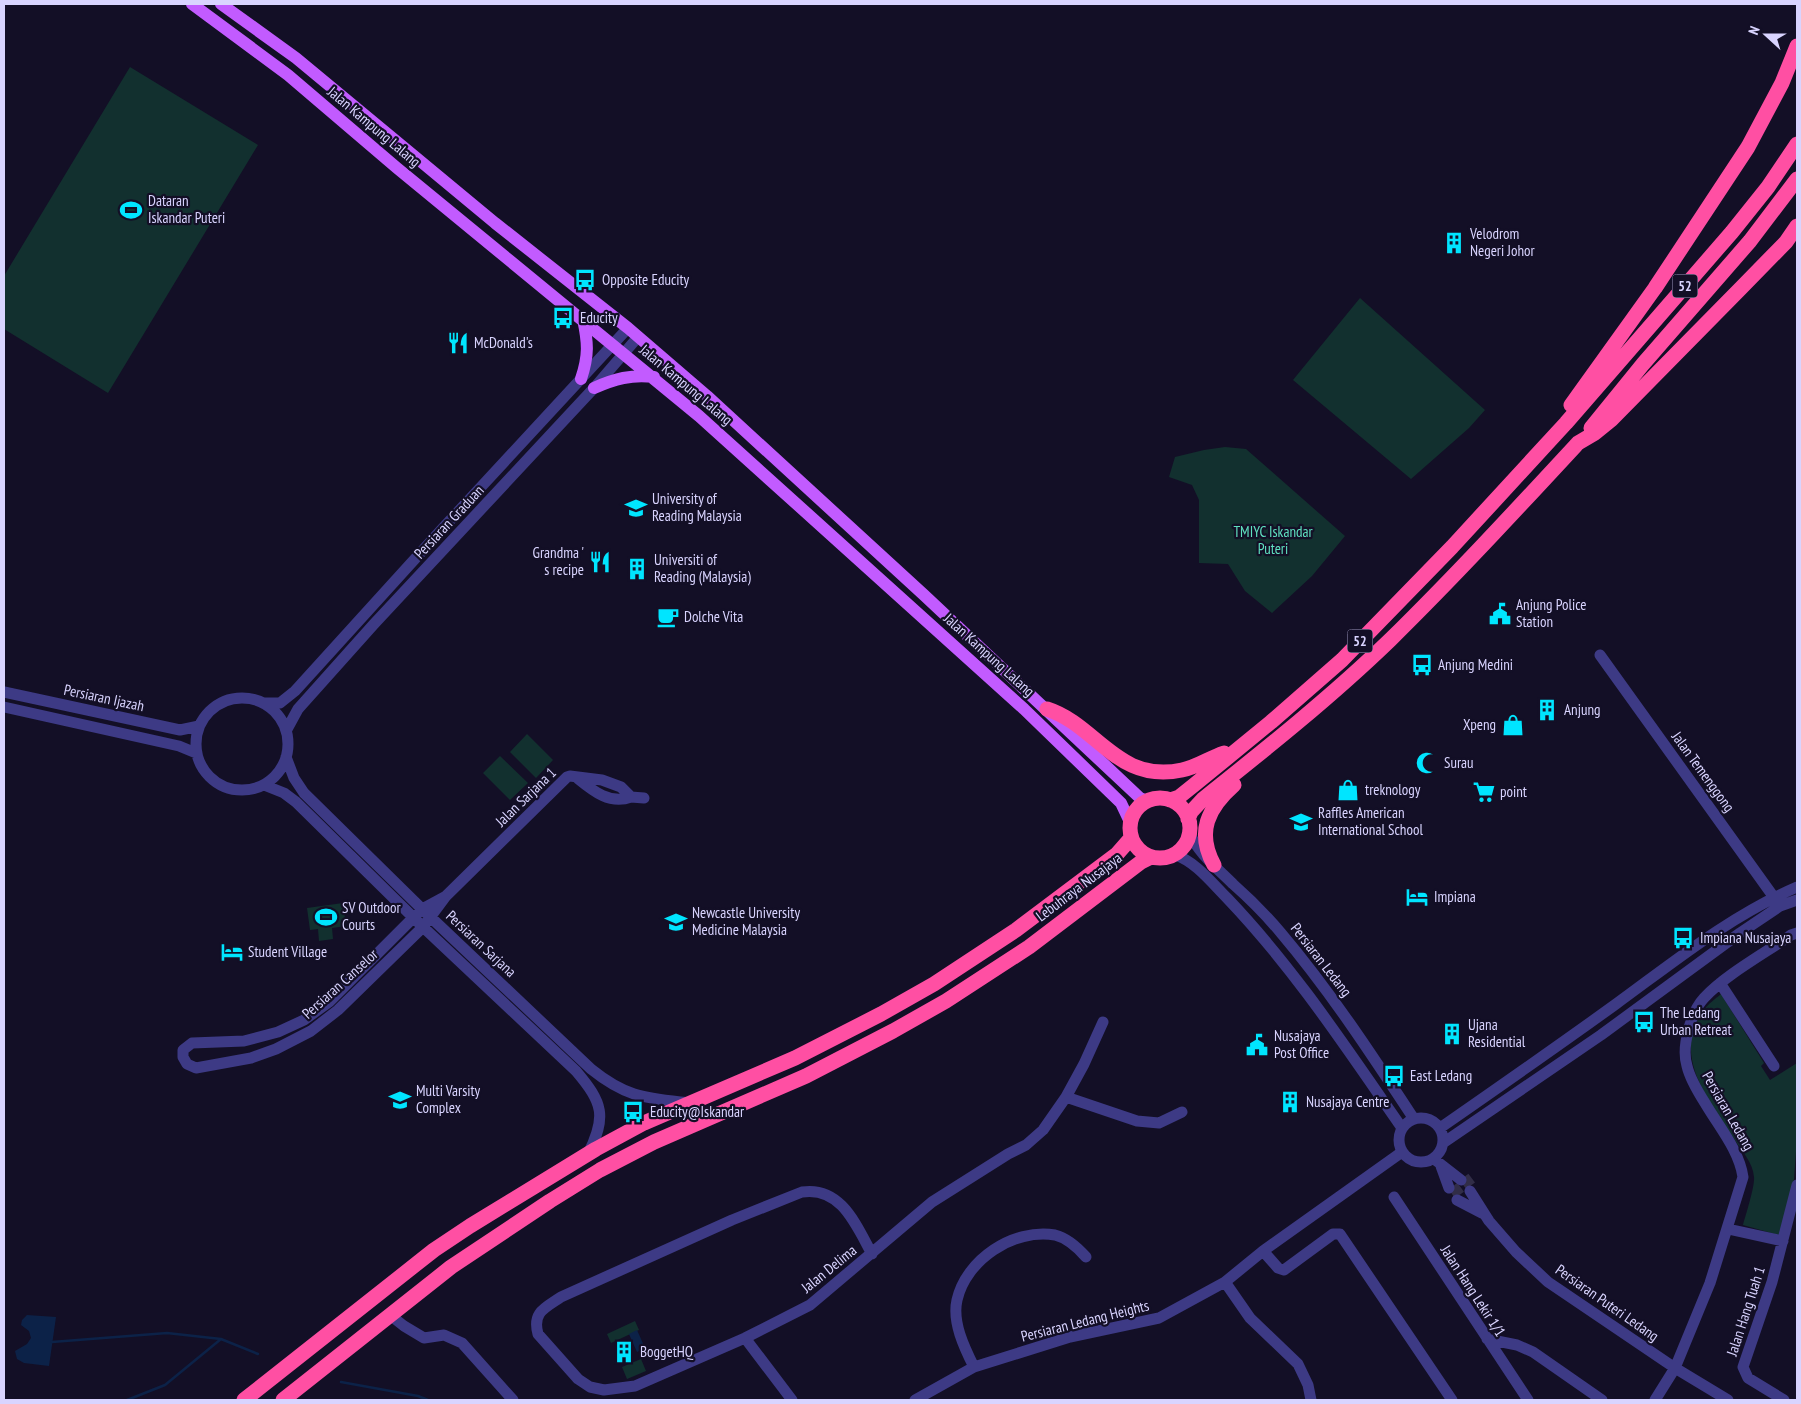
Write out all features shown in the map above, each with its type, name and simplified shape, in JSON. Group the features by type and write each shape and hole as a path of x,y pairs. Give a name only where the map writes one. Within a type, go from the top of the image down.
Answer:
{"highway":[{"path":"1566,423 1572,402 1654,288 1748,147 1782,84 1797,46"},
{"name":"52","path":"1170,800 1189,789 1240,748 1342,660 1410,591 1566,423 1732,232 1768,187 1797,144"},
{"name":"52","path":"1189,825 1191,812 1203,799 1311,712 1389,640 1485,543 1578,443 1643,364 1750,241 1797,179"},
{"path":"1578,443 1595,433 1611,420 1786,242 1797,226"},
{"path":"1047,709 1059,712 1114,756 1147,771 1180,771 1200,765 1217,755 1240,748"},
{"path":"1214,865 1208,851 1205,836 1208,816 1221,797 1247,774 1262,752"},
{"path":"1157,798 1170,800 1180,806 1189,825 1184,846 1175,854 1163,858 1150,857 1140,851 1131,838 1130,822 1135,811 1148,801 1157,798"},
{"path":"244,1400 434,1250 470,1226 588,1154 644,1124 795,1058 881,1014 934,984 1016,930 1117,854 1131,838"},
{"name":"Lebuhraya Nusajaya","path":"283,1400 451,1267 503,1231 600,1170 654,1142 806,1076 946,1001 1029,947 1150,857"}],"main road":[{"name":"Jalan Kampung Lalang","path":"192,4 288,75 397,168 654,377 699,416 1024,709 1121,802 1130,822"},
{"name":"Jalan Kampung Lalang","path":"222,4 296,58 495,223 628,328 707,396 1047,709 1118,778 1140,798 1148,801"},
{"path":"581,379 588,352 583,319"},
{"path":"594,388 611,380 628,376 654,377"}],"street":[{"name":"Persiaran Graduan","path":"264,703 280,703 295,692 449,520 628,328"},
{"name":"Persiaran Graduan","path":"286,731 298,710 594,388 638,337"},
{"path":"567,394 578,404"},
{"name":"Jalan Temenggong","path":"1600,654 1777,902"},
{"name":"Persiaran Ijazah","path":"4,692 180,730 199,726"},
{"path":"243,698 254,699 264,703 282,720 286,731 288,744 282,768 264,786 242,791 235,791 221,786 209,778 200,766 195,739 199,726 204,716 222,702 243,698"},
{"name":"Persiaran Ijazah","path":"4,707 179,746 196,752"},
{"name":"Persiaran Sarjana","path":"286,757 294,778 304,793 422,909 585,1063 605,1079 641,1097 690,1103"},
{"name":"Jalan Sarjana 1","path":"446,896 566,777 574,776 602,780 621,788 631,796 644,798"},
{"name":"Persiaran Sarjana","path":"264,786 284,793 296,802 423,927 576,1071 596,1098 600,1121 597,1134 588,1154"},
{"name":"Persiaran Ledang","path":"1189,825 1197,846 1265,914 1311,968 1414,1119"},
{"name":"Persiaran Ledang","path":"1175,854 1187,860 1209,879 1274,951 1302,986 1402,1128"},
{"path":"1443,1143 1601,1035 1740,933 1797,887"},
{"name":"Persiaran Canselor","path":"446,896 432,918 423,927 338,1010 311,1031 276,1049 251,1058 196,1068 187,1064 183,1057 183,1050 192,1043 244,1040 278,1032 304,1020 329,1002 422,909 446,896"},
{"path":"1440,1128 1592,1022 1731,920 1777,902 1797,900"},
{"path":"1794,934 1797,946"},
{"name":"Persiaran Ledang","path":"1655,1400 1675,1368 1710,1283 1744,1177 1737,1155 1697,1090 1686,1064 1686,1038 1692,1018 1703,999 1720,983 1794,934"},
{"path":"1720,983 1774,1066"},
{"path":"872,1254 932,1202 1008,1154 1026,1145 1043,1130 1066,1097 1084,1064 1103,1022"},
{"path":"1066,1097 1137,1121 1159,1124 1182,1112"},
{"path":"1414,1119 1428,1119 1440,1128 1443,1143 1437,1162 1417,1162 1411,1160 1402,1152 1399,1140 1402,1128 1407,1123 1414,1119"},
{"name":"Persiaran Ledang Heights","path":"915,1400 974,1367 1070,1337 1159,1318 1226,1282 1263,1251 1402,1152"},
{"path":"1437,1162 1457,1183 1437,1162"},
{"name":"Jalan Hang Tuah 1","path":"1784,1400 1748,1378 1743,1367 1772,1282 1797,1185"},
{"name":"Jalan Delima","path":"812,1191 834,1198 849,1214 872,1254 810,1304 745,1338 635,1386 604,1390 590,1387 578,1380 538,1334 536,1326 537,1317 542,1310 561,1297 732,1220 802,1192 812,1191"},
{"path":"1483,1214 1465,1194 1483,1214"},
{"name":"Jalan Hang Lekir 1/1","path":"1394,1197 1528,1400"},
{"name":"Persiaran Puteri Ledang","path":"1483,1214 1516,1252 1548,1282 1675,1368 1728,1400"},
{"path":"1728,1229 1783,1241"},
{"path":"1263,1251 1278,1268 1284,1270 1333,1234 1340,1234 1452,1400"},
{"path":"974,1367 965,1349 958,1322 957,1302 962,1284 973,1268 987,1255 1010,1241 1034,1235 1056,1236 1075,1245 1086,1257"},
{"path":"1226,1282 1250,1318 1298,1364 1308,1385 1311,1400"},
{"path":"390,1315 424,1338 444,1335 462,1343 513,1400"},
{"path":"745,1338 792,1400"},
{"path":"1487,1339 1517,1345 1533,1352 1602,1400"}],"green space":[{"name":"Dataran Iskandar Puteri","path":"130,67 258,145 108,393 4,329 4,276"},
{"path":"1360,298 1485,410 1469,428 1411,479 1293,380"},
{"name":"TMIYC Iskandar Puteri","path":"1225,447 1246,449 1345,536 1312,576 1272,613 1245,591 1228,564 1199,563 1199,500 1192,485 1169,477 1175,457"},
{"path":"527,734 553,760 536,778 510,752"},
{"path":"500,756 528,783 510,800 483,773"},
{"name":"SV Outdoor Courts","path":"343,903 346,926 332,928 333,939 319,941 318,929 310,930 307,908"},
{"path":"1721,994 1764,1063 1761,1066 1770,1080 1797,1063 1797,1138 1794,1179 1782,1236 1743,1225 1753,1187 1752,1167 1705,1094 1697,1078 1692,1061 1691,1044 1695,1027 1706,1008"},
{"path":"635,1321 639,1330 611,1343 607,1334"},
{"path":"641,1359 646,1371 627,1379 622,1367"}],"water":[{"path":"27,1315 56,1317 49,1366 24,1363 17,1359 15,1351 27,1344 31,1338 29,1331 21,1325 22,1320"},
{"path":"637,1330 645,1348 637,1352 629,1334"}],"waterway":[{"path":"52,1342 167,1333 221,1339 258,1354"},
{"path":"127,1400 165,1385 221,1339"},
{"path":"341,1382 418,1396 428,1400"}],"tunnel":[{"path":"1464,1177 1473,1189"},
{"path":"1453,1186 1461,1197"}],"place":[{"name":"Dataran Iskandar Puteri","path":"131,210"},
{"name":"Velodrom Negeri Johor","path":"1454,243"},
{"name":"Opposite Educity","path":"585,280"},
{"name":"Educity","path":"563,318"},
{"name":"McDonald's","path":"458,343"},
{"name":"University of Reading Malaysia","path":"636,508"},
{"name":"Grandma ' s recipe","path":"600,562"},
{"name":"Universiti of Reading (Malaysia)","path":"637,569"},
{"name":"Anjung Police Station","path":"1500,614"},
{"name":"Dolche Vita","path":"668,617"},
{"name":"Anjung Medini","path":"1422,665"},
{"name":"Anjung","path":"1547,710"},
{"name":"Xpeng","path":"1513,725"},
{"name":"Surau","path":"1427,763"},
{"name":"treknology","path":"1348,790"},
{"name":"point","path":"1484,792"},
{"name":"Raffles American International School","path":"1301,822"},
{"name":"Impiana","path":"1417,897"},
{"name":"SV Outdoor Courts","path":"326,917"},
{"name":"Newcastle University Medicine Malaysia","path":"676,922"},
{"name":"Impiana Nusajaya","path":"1683,938"},
{"name":"Student Village","path":"232,952"},
{"name":"The Ledang Urban Retreat","path":"1644,1022"},
{"name":"Ujana Residential","path":"1452,1034"},
{"name":"Nusajaya Post Office","path":"1257,1045"},
{"name":"East Ledang","path":"1394,1076"},
{"name":"Multi Varsity Complex","path":"400,1100"},
{"name":"Nusajaya Centre","path":"1290,1102"},
{"name":"Educity@Iskandar","path":"633,1112"},
{"name":"BoggetHQ","path":"624,1352"}]}
